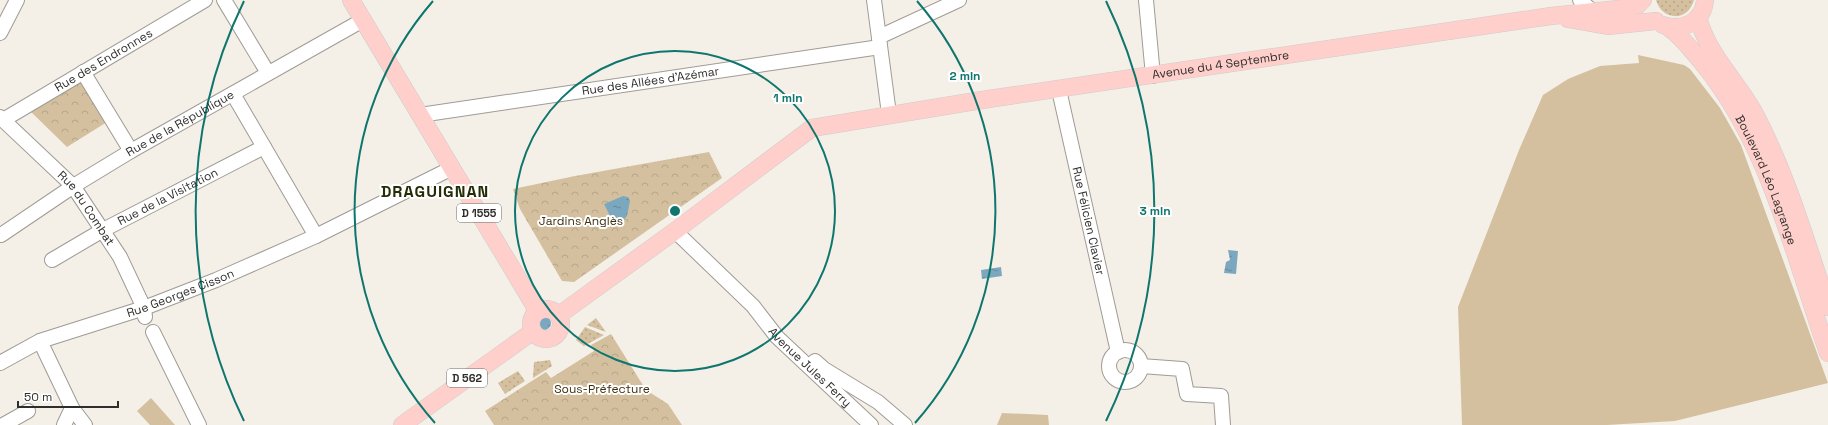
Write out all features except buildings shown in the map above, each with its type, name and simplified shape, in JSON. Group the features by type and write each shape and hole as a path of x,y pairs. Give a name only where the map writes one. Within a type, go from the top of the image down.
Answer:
{"main road":[{"name":"D 1555","path":"351,0 538,310"},
{"path":"1584,10 1630,8 1638,5 1644,0"},
{"name":"Boulevard Léo Lagrange","path":"1644,0 1650,15 1687,45 1712,74 1741,118 1768,175 1828,353"},
{"path":"1584,10 1608,26 1662,24 1684,27 1705,5"},
{"name":"Boulevard Léo Lagrange","path":"1705,5 1705,38 1754,113 1784,177 1828,307"},
{"name":"Avenue du 4 Septembre","path":"558,315 675,231 812,128 889,114 1153,76 1584,10"},
{"path":"549,308 558,315 561,327 554,337 542,339 532,332 530,322 534,313 538,310 549,308"},
{"name":"D 562","path":"402,425 532,332"}],"street":[{"path":"0,33 17,0"},
{"name":"Rue des Endronnes","path":"1,119 205,0"},
{"path":"224,0 268,73"},
{"path":"874,0 889,114"},
{"name":"Rue des Allées d'Azémar","path":"420,115 880,42 959,0"},
{"path":"1146,0 1153,76"},
{"name":"Rue de la République","path":"1,235 73,186 130,151 363,20"},
{"path":"83,72 130,151"},
{"name":"Rue Félicien Clavier","path":"1059,90 1118,352"},
{"path":"233,94 316,236"},
{"name":"Rue du Combat","path":"1,119 73,186 120,257 145,312"},
{"name":"Rue de la Visitation","path":"52,260 103,230 264,147"},
{"name":"Rue Georges Cisson","path":"0,363 40,341 145,312 316,236 452,168"},
{"path":"675,231 755,309 775,323 824,369 878,402 906,425"},
{"name":"Avenue Jules Ferry","path":"755,309 777,336 871,425"},
{"path":"153,332 199,425"},
{"path":"40,341 72,408 86,425"},
{"path":"1123,351 1133,353 1137,356 1141,366 1138,376 1134,379 1124,382 1119,381 1114,378 1109,370 1111,360 1118,352 1123,351"},
{"path":"1141,366 1182,369 1187,394 1221,396 1223,425"},
{"path":"64,425 72,408"},
{"path":"2,425 28,411"}],"green space":[{"path":"1656,0 1694,0 1691,7 1686,12 1675,16 1664,12 1659,7"},
{"path":"1638,55 1684,65 1690,69 1720,108 1741,145 1828,383 1675,421 1607,425 1462,425 1458,307 1519,150 1543,95 1568,79 1600,66 1639,63"},
{"path":"79,77 107,122 67,147 27,108"},
{"name":"Jardins Anglès","path":"709,152 722,178 574,282 562,281 520,209 513,189 575,176"},
{"path":"596,318 606,332 587,325"},
{"path":"585,327 604,335 584,346 576,340"},
{"name":"Sous-Préfecture","path":"611,334 646,390 668,404 682,425 494,425 485,411 546,372 551,378 594,351 591,345"},
{"path":"550,360 552,366 533,378 534,362"},
{"path":"518,371 525,381 505,394 498,383"},
{"path":"151,398 175,425 150,425 137,411"},
{"path":"1002,413 1048,415 1049,425 997,425"}],"water":[{"path":"623,196 628,197 630,201 627,216 621,222 611,218 604,204"},
{"path":"1228,250 1238,251 1236,274 1224,273 1226,262 1230,260"},
{"path":"1001,267 1002,276 982,279 981,270"},
{"path":"541,316 547,316 551,320 551,326 547,330 541,330 537,326 537,320"}],"district":[{"name":"DRAGUIGNAN","path":"435,191"}]}
